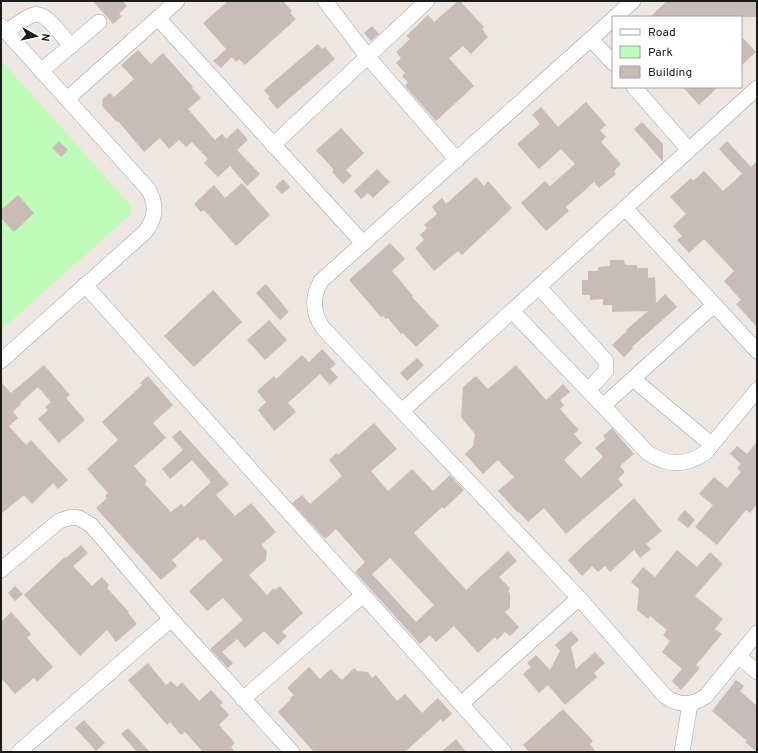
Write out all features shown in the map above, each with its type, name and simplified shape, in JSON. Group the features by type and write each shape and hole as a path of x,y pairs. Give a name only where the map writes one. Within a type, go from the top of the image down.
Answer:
{"street":[{"path":"67,99 177,1"},
{"path":"325,1 368,57 457,160"},
{"path":"273,145 427,1"},
{"path":"616,16 633,1"},
{"path":"1,361 145,232 153,221 155,208 148,189 4,29 33,15 40,14 46,18 70,46"},
{"path":"158,18 363,243"},
{"path":"612,20 321,281 314,296 315,313 323,328 579,598 665,696 672,701 681,704 690,704 706,696 757,633"},
{"path":"41,71 99,22"},
{"path":"591,39 612,63"},
{"path":"635,88 689,150"},
{"path":"402,411 757,88"},
{"path":"625,208 757,351"},
{"path":"85,286 504,752"},
{"path":"539,287 606,361 607,368 604,374 588,390"},
{"path":"603,406 714,305"},
{"path":"512,310 648,453 658,459 670,463 683,463 695,460 705,453 757,390"},
{"path":"633,379 712,445"},
{"path":"1,570 59,521 72,517 79,518 91,525 171,619 292,752"},
{"path":"244,699 363,595"},
{"path":"461,704 579,598"},
{"path":"19,752 171,619"},
{"path":"738,656 757,672"},
{"path":"682,752 690,704"}],"green space":[{"path":"1,60 131,206 130,215 1,330"}],"building":[{"path":"93,1 123,1 127,6 119,14 122,16 113,24"},
{"path":"228,1 283,1 292,11 290,13 296,19 245,65 239,59 236,62 232,57 221,68 213,61 226,49 203,23"},
{"path":"458,1 460,1 484,27 482,29 488,37 471,54 463,46 449,58 474,86 436,121 405,86 408,82 402,76 405,73 396,63 401,58 396,52 410,39 406,36 428,15 434,22"},
{"path":"667,1 757,1 757,17 651,16"},
{"path":"372,26 379,34 371,41 364,33"},
{"path":"742,37 756,52 742,65"},
{"path":"318,44 322,49 325,47 335,59 277,109 268,98 270,97 264,90"},
{"path":"138,50 151,64 163,53 193,87 192,88 201,98 188,109 215,140 222,134 226,139 238,128 248,140 237,150 260,174 247,186 230,166 218,177 204,163 208,159 192,142 186,147 179,140 169,149 160,138 144,152 118,121 117,122 102,106 103,98 110,93 114,97 134,79 121,65"},
{"path":"684,88 717,88 699,105"},
{"path":"586,102 606,125 600,130 606,137 601,142 621,164 614,171 616,174 599,188 594,182 566,207 569,211 546,231 521,203 545,181 550,186 575,164 561,149 539,169 517,144 540,124 532,115 541,107 558,127"},
{"path":"642,122 663,144 663,162 634,129"},
{"path":"341,128 364,153 346,170 352,176 343,184 332,172 334,170 316,150"},
{"path":"59,141 68,150 61,157 52,148"},
{"path":"727,141 751,167 757,161 757,327 736,304 741,300 724,281 734,271 704,239 689,253 677,240 682,236 673,226 686,214 670,197 691,178 693,181 704,171 723,191 742,174 719,149"},
{"path":"377,169 390,182 373,198 368,193 361,199 354,191"},
{"path":"476,177 484,186 488,181 512,208 462,255 458,251 434,271 415,248 424,240 420,235 427,228 424,225 437,214 432,207 442,198 446,204"},
{"path":"283,179 290,187 282,194 275,187"},
{"path":"242,183 270,215 236,246 204,210 201,212 194,204 214,185 225,198"},
{"path":"18,195 34,213 14,232 1,218 1,210"},
{"path":"390,243 405,259 392,271 413,296 412,297 439,326 416,347 403,333 401,334 388,318 386,319 383,316 381,317 349,280"},
{"path":"610,260 624,260 625,265 637,265 637,268 648,268 648,278 655,277 656,303 665,294 677,307 632,347 633,348 624,357 612,345 627,331 626,330 648,311 612,312 612,305 603,305 603,299 590,300 590,295 582,295 582,280 588,280 588,271 598,271 598,267 610,266"},
{"path":"266,284 289,312 280,320 256,293"},
{"path":"213,290 242,322 194,367 164,336"},
{"path":"269,320 287,340 265,360 247,340"},
{"path":"322,349 336,364 330,369 338,377 330,385 320,374 288,403 296,412 274,431 258,410 266,402 257,391 274,376 276,379 302,355 309,362"},
{"path":"417,358 424,365 407,381 400,373"},
{"path":"44,365 70,395 66,398 85,420 59,443 38,419 48,410 45,407 51,402 38,387 20,403 21,404 13,412 18,418 9,426 26,445 31,440 68,480 58,489 53,483 32,504 24,495 1,514 1,382 11,393"},
{"path":"516,365 546,400 563,384 570,392 560,400 564,405 560,409 579,430 574,434 582,443 564,460 581,478 603,457 595,448 606,439 603,436 612,428 634,454 620,466 625,472 618,479 623,485 566,534 544,508 528,522 519,512 518,513 498,491 514,477 498,460 483,474 465,454 473,446 475,434 461,417 463,387 476,376 488,389"},
{"path":"148,376 173,405 153,423 166,438 134,466 147,481 145,484 171,512 181,504 184,507 211,482 192,460 170,479 162,469 183,450 172,437 180,430 229,484 216,495 235,516 251,503 276,532 261,545 267,551 266,560 249,575 267,595 274,588 275,590 280,586 303,613 282,632 287,636 278,645 264,631 245,648 237,639 222,652 233,663 228,668 210,649 243,620 223,598 207,611 189,591 223,560 204,539 201,541 198,537 172,560 177,566 161,580 96,508 107,498 105,496 108,493 87,469 118,440 102,422 142,385 140,383"},
{"path":"374,423 397,449 371,471 388,491 412,469 433,491 450,475 464,490 444,509 442,507 414,533 466,590 508,551 517,561 499,577 510,588 508,591 510,594 510,608 505,612 519,627 510,636 505,632 497,640 495,637 478,653 454,626 436,642 430,635 420,644 355,572 365,562 336,529 325,539 292,503 302,495 310,504 342,476 329,460 337,453 338,455","holes":["390,558 434,605 416,622 372,574"]},
{"path":"757,442 757,504 750,513 746,510 717,545 695,527 713,505 699,494 714,477 727,488 741,472 737,468 741,464 730,454 737,446 747,454"},
{"path":"634,498 662,531 646,544 651,549 640,558 634,550 610,572 605,566 598,572 592,566 582,576 568,560"},
{"path":"685,510 695,520 688,528 677,519"},
{"path":"81,545 88,553 73,566 92,586 102,577 109,585 107,588 129,612 128,613 137,624 116,642 107,630 80,656 24,595 65,557 66,558"},
{"path":"677,550 697,567 710,552 723,564 695,596 723,619 715,629 722,634 696,665 700,668 681,690 672,681 682,669 662,652 670,641 663,635 667,630 650,616 648,619 637,610 639,589 631,582 643,567 655,577"},
{"path":"15,586 23,594 15,601 8,593"},
{"path":"11,612 31,634 27,638 53,667 37,682 34,678 15,694 1,678 1,622"},
{"path":"571,631 579,640 571,647 576,669 595,652 605,663 594,673 597,677 565,705 548,685 539,693 523,674 531,667 527,663 536,655 550,670 560,651 555,645"},
{"path":"148,663 166,685 171,681 177,687 182,682 199,701 211,690 223,703 220,705 229,715 219,725 235,743 231,747 235,752 203,752 185,732 181,735 170,722 167,725 128,680"},
{"path":"309,667 320,679 331,669 342,680 354,668 357,671 368,672 372,678 376,675 397,701 405,694 422,713 438,698 452,714 443,722 441,719 405,752 314,752 278,712 294,695 287,688"},
{"path":"736,680 744,686 740,691 757,706 757,752 745,742 747,741 712,711"},
{"path":"563,709 593,741 590,744 596,752 529,752 523,745"},
{"path":"84,720 105,743 96,751 75,728"},
{"path":"128,728 150,752 137,752 121,734"},
{"path":"456,739 466,752 441,752"}]}
